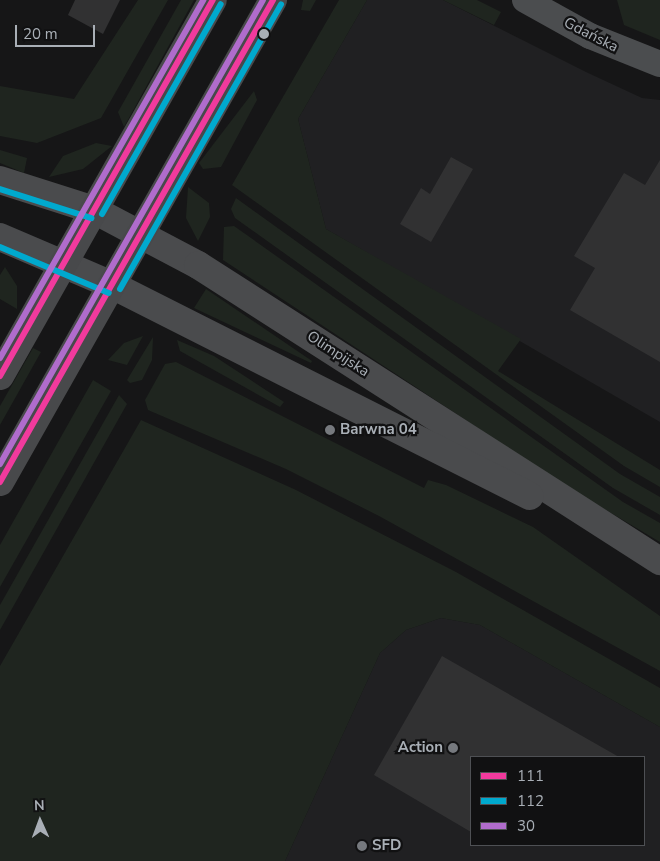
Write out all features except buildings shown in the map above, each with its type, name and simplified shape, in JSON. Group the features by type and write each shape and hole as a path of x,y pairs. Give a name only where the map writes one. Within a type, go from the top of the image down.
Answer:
{"main road":[{"path":"0,376 213,0"},
{"path":"0,482 142,236 273,0"},
{"name":"Olimpijska","path":"0,180 94,210 198,265 660,562"},
{"name":"Olimpijska","path":"0,237 65,263 112,285 660,562"}],"street":[{"name":"Gdańska","path":"525,0 590,36 660,64"}],"shaded area":[{"path":"138,0 168,0 101,118 37,143 0,136 0,86 74,99"},
{"path":"181,0 194,0 124,127 118,112"},
{"path":"303,0 316,0 310,11 301,10"},
{"path":"339,0 367,0 298,119 326,229 521,339 498,371 660,470 660,487 624,466 232,185"},
{"path":"367,0 443,0 642,98 660,100 660,422 326,229 298,119"},
{"path":"443,0 477,0 501,12 494,25"},
{"path":"617,0 660,0 660,40 624,25"},
{"path":"254,91 257,100 221,167 203,169 199,163"},
{"path":"96,143 112,146 83,169 49,177 63,156"},
{"path":"0,150 27,158 24,173 0,163"},
{"path":"188,187 209,203 210,217 198,241 186,218"},
{"path":"236,198 620,474 660,497 660,515 613,488 235,218 231,209"},
{"path":"234,226 623,502 660,523 660,542 564,485 223,260 224,227"},
{"path":"5,267 17,286 17,309 0,299 0,275"},
{"path":"206,289 312,361 311,363 194,308"},
{"path":"143,336 127,365 108,360 124,343"},
{"path":"153,337 152,360 142,380 130,383 127,380"},
{"path":"177,340 214,356 284,402 280,407 180,351"},
{"path":"33,348 41,352 0,425 0,406"},
{"path":"176,362 424,488 428,480 446,485 533,527 660,616 660,671 379,516 286,469 148,410 145,400 165,364"},
{"path":"93,380 111,391 0,587 0,545"},
{"path":"119,395 127,404 0,630 0,605"},
{"path":"141,420 296,490 456,572 660,688 660,727 480,625 441,618 406,630 380,653 285,861 0,861 0,666"},
{"path":"441,618 480,625 660,727 660,861 285,861 380,653 406,630"}],"transit line":[{"name":"30","path":"0,358 203,0"},
{"name":"111","path":"0,376 213,0"},
{"name":"30","path":"0,464 263,0"},
{"name":"111","path":"0,482 273,0"},
{"name":"112","path":"102,214 221,4"},
{"name":"112","path":"120,289 281,4"},
{"name":"112","path":"0,189 91,218"},
{"name":"112","path":"0,247 109,293"}],"place":[{"name":"Barwna 04","path":"330,430"},
{"name":"Action","path":"453,748"},
{"name":"SFD","path":"362,846"}]}
